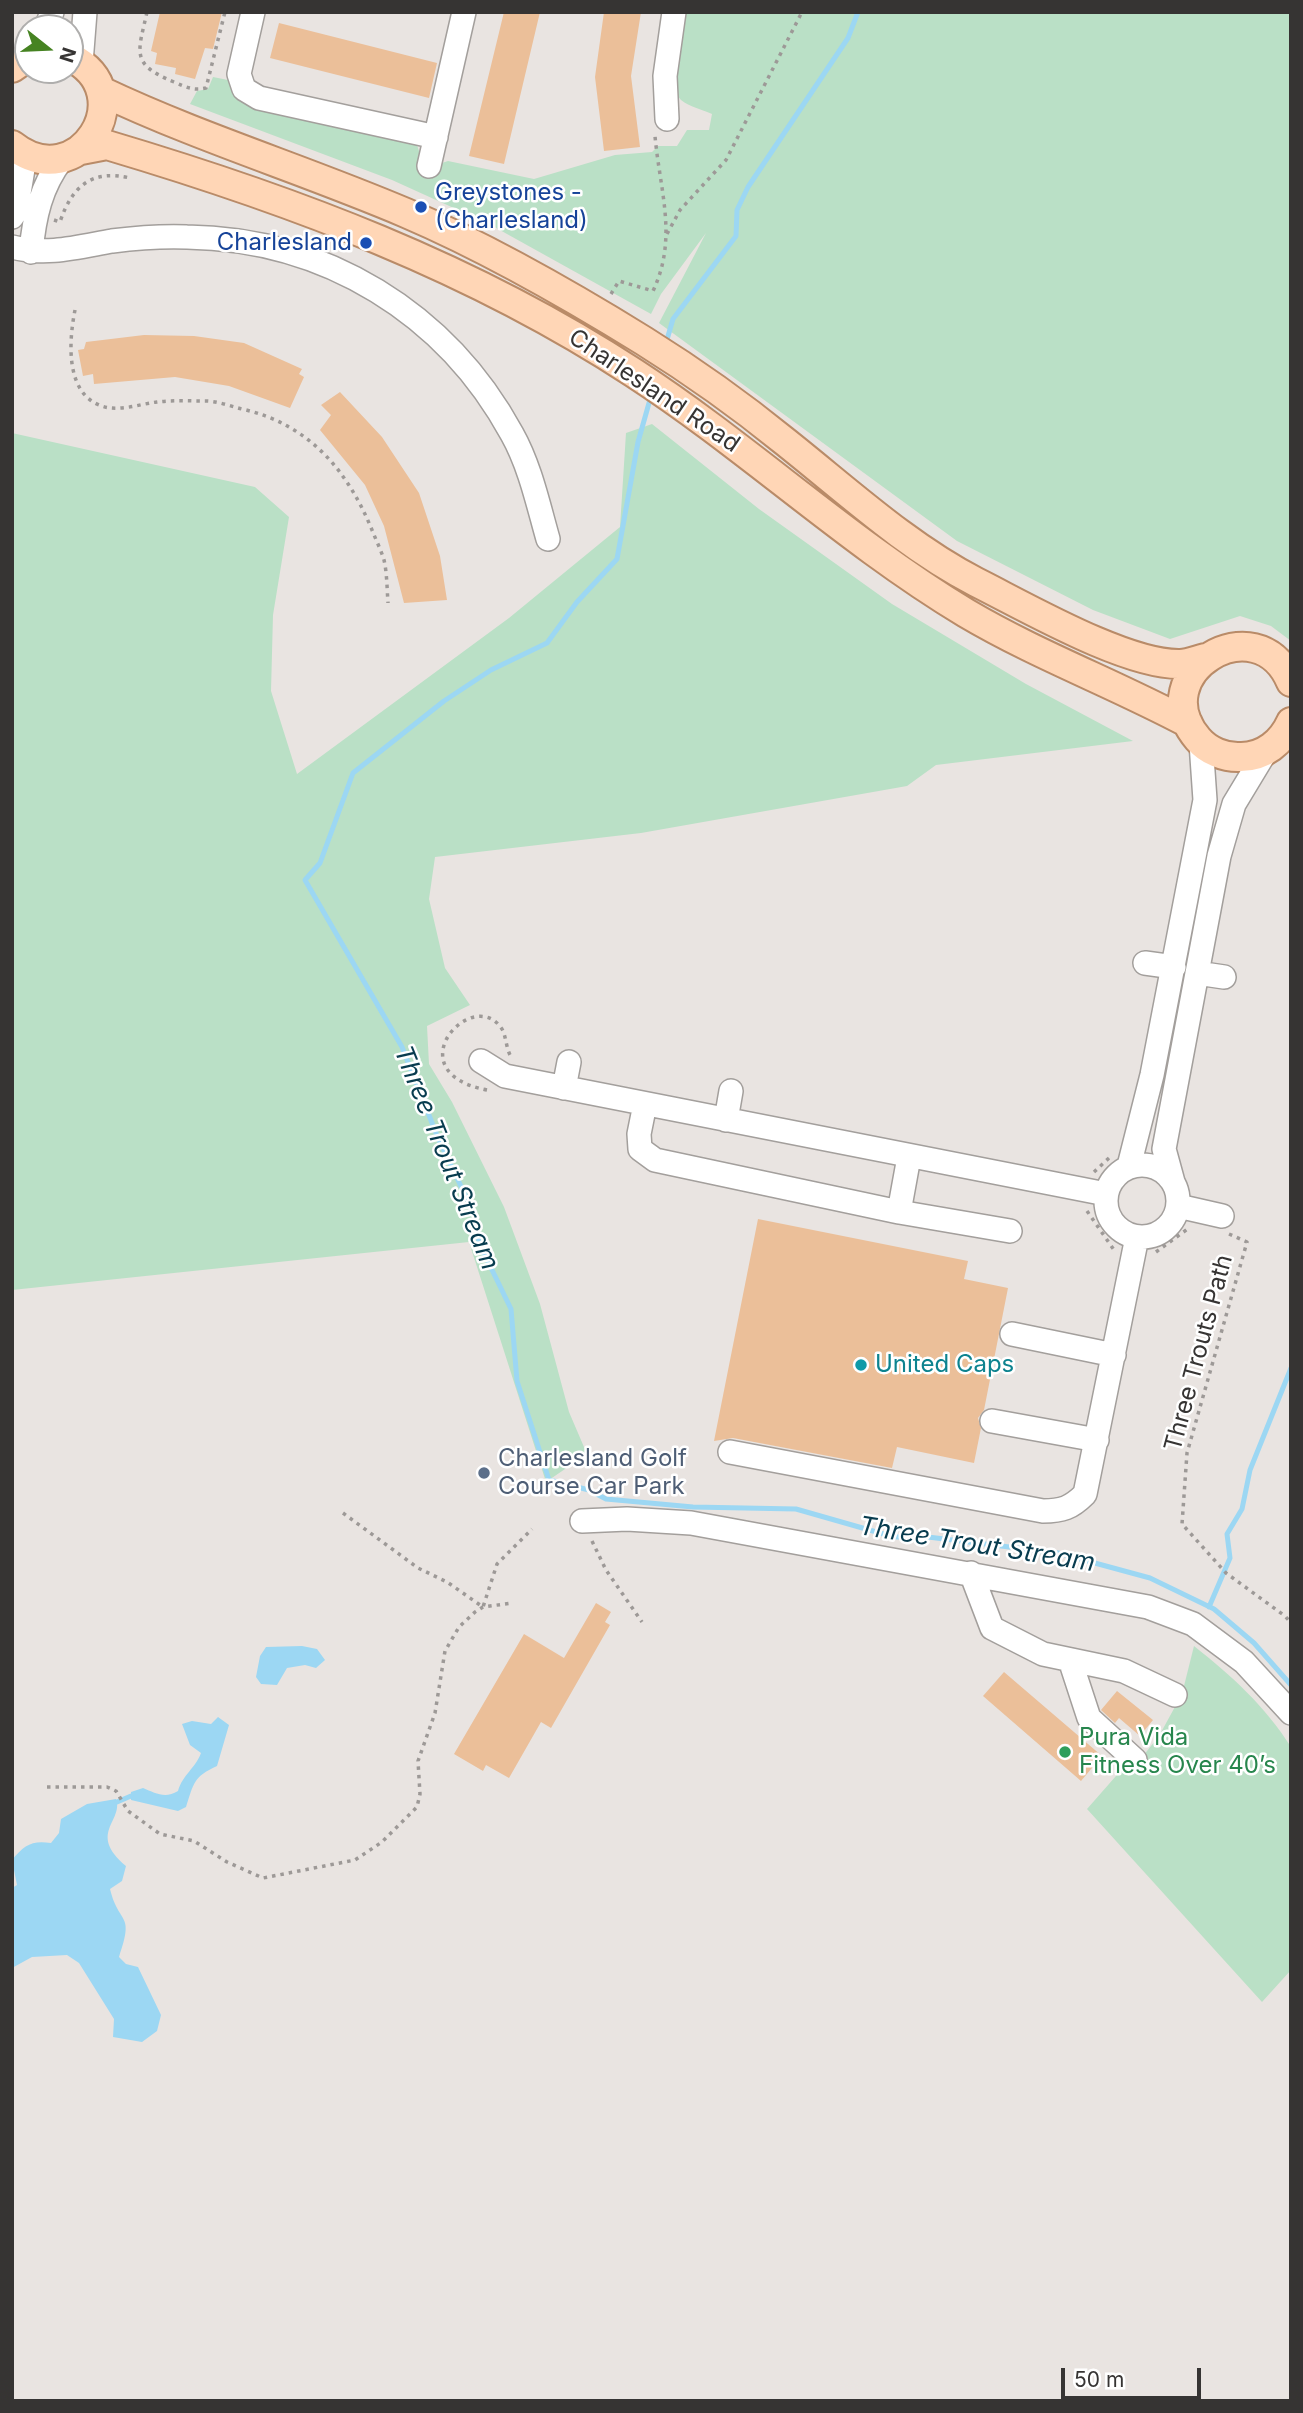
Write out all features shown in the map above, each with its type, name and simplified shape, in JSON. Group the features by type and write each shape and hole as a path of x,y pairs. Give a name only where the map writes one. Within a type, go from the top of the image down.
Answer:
{"main road":[{"path":"71,154 97,130 103,112 101,91 91,72 84,66"},
{"name":"Charlesland Road","path":"101,91 181,127 405,213 482,247 645,342 700,379 781,438 867,509 967,577 1080,635 1142,657 1180,664 1232,647 1250,647 1266,653 1290,677"},
{"name":"Charlesland Road","path":"12,146 38,159 107,145 118,148 274,198 464,275 550,321 635,373 838,527 966,613 1195,733 1228,756 1242,757 1281,740"},
{"path":"1195,733 1184,698 1186,685 1205,658"}],"street":[{"path":"253,12 239,74 244,89 260,98 436,137"},
{"path":"429,166 464,12"},
{"path":"667,120 665,76 674,12"},
{"path":"12,146 23,169 12,217"},
{"path":"71,154 50,174 21,249 72,250 113,241 156,238 187,237 239,241 284,251 330,267 383,292 436,332 476,376 513,435 532,481 548,539"},
{"path":"1195,733 1205,800 1174,967 1140,1132 1106,1194 1109,1217 1116,1227 1137,1237 1159,1233 1174,1217 1178,1206 1164,1150 1219,856 1234,804 1281,740"},
{"path":"1145,963 1174,967"},
{"path":"1197,973 1224,977"},
{"path":"481,1061 505,1076 1106,1194"},
{"path":"564,1088 569,1062"},
{"path":"726,1120 731,1091"},
{"path":"645,1104 639,1134 640,1149 655,1160 899,1212 1010,1231"},
{"path":"899,1212 909,1157"},
{"path":"1124,1159 1154,1166 1173,1182"},
{"path":"1178,1206 1220,1223"},
{"path":"730,1452 1043,1511 1060,1511 1073,1506 1085,1494 1137,1237"},
{"path":"1012,1334 1114,1355"},
{"path":"992,1421 1097,1440"},
{"path":"582,1521 627,1519 691,1523 1148,1607 1193,1624 1244,1662 1291,1713"},
{"path":"971,1573 992,1628 1043,1654 1124,1671 1175,1695"},
{"path":"1070,1660 1089,1718 1135,1760"}],"path":[{"path":"147,12 138,51 140,61 153,74 195,90 206,88 211,77 225,12"},
{"path":"667,234 680,210 726,160 802,12"},
{"path":"606,301 619,281 653,291 667,253 653,120 667,120"},
{"path":"75,310 71,330 75,374 83,396 101,406 123,408 159,402 209,401 256,412 288,425 313,441 339,468 363,509 384,559 388,603"},
{"path":"496,1091 471,1087 452,1077 443,1058 443,1043 457,1023 474,1017 492,1021 502,1029 513,1060"},
{"path":"1086,1173 1124,1159"},
{"path":"1084,1207 1115,1251 1118,1260 1146,1268 1146,1261 1190,1227 1220,1223"},
{"name":"Three Trouts Path","path":"1220,1223 1247,1242 1187,1452 1182,1524 1226,1573 1291,1623"},
{"path":"343,1513 418,1568 447,1582 483,1607"},
{"path":"582,1521 606,1570 642,1622"},
{"path":"483,1607 497,1564 532,1529"},
{"path":"47,1787 107,1787 116,1791 128,1811 160,1834 194,1841 227,1862 263,1878 355,1860 382,1842 416,1807 421,1794 418,1761 435,1713 445,1651 459,1627 483,1607 512,1603"}],"green space":[{"path":"682,12 1291,12 1291,641 1271,626 1240,616 1170,639 1093,610 957,541 659,323 706,233 661,294 651,314 489,224 392,180 190,104 197,91 208,89 213,77 228,80 242,101 406,141 417,145 420,154 439,164 448,161 534,179 615,155 652,152 658,146 677,146 687,130 709,130 712,114 681,100 674,83"},
{"path":"652,424 759,509 892,604 1026,684 1133,741 936,765 907,786 641,833 435,857 429,899 445,968 470,1005 427,1026 429,1064 452,1102 504,1207 540,1304 569,1412 587,1454 546,1482 469,1242 12,1290 12,433 255,487 289,517 273,615 271,691 297,774 509,618 620,527 626,433"},
{"path":"1194,1646 1247,1692 1291,1747 1291,1970 1262,2002 1087,1809 1123,1768 1139,1761 1159,1736 1182,1694"}],"water":[{"path":"302,1646 317,1649 325,1660 316,1668 305,1665 287,1668 277,1685 261,1684 256,1677 260,1656 266,1647"},
{"path":"218,1717 229,1725 217,1766 199,1777 186,1807 178,1811 131,1800 131,1792 143,1788 164,1795 178,1791 201,1753 190,1745 182,1724 192,1721 211,1724"},
{"path":"116,1799 117,1807 109,1828 109,1845 126,1866 122,1881 110,1889 126,1925 119,1957 126,1964 138,1967 161,2015 157,2031 142,2042 113,2037 114,2019 79,1963 67,1955 32,1957 12,1968 12,1888 17,1885 12,1860 29,1845 51,1843 59,1833 61,1819 87,1804"}],"building":[{"path":"160,12 222,12 213,49 205,48 195,79 175,74 176,68 155,64 157,53 151,51"},
{"path":"504,12 540,12 504,164 469,156"},
{"path":"604,12 641,12 631,76 640,147 604,151 595,77"},
{"path":"279,23 437,63 429,98 270,58"},
{"path":"144,335 194,336 244,343 302,369 299,374 304,377 290,408 229,386 175,377 94,384 93,374 83,376 78,350 84,349 86,342"},
{"path":"340,392 382,437 419,493 440,556 447,600 404,603 384,526 365,485 320,430 331,415 321,405"},
{"name":"United Caps","path":"758,1219 968,1261 964,1279 1008,1288 984,1410 978,1418 981,1428 974,1463 897,1447 892,1468 733,1438 714,1441"},
{"path":"596,1603 611,1612 605,1622 610,1625 551,1728 541,1722 509,1778 486,1765 483,1771 454,1754 524,1634 564,1658"},
{"path":"1004,1672 1102,1756 1081,1781 983,1696"},
{"path":"1117,1691 1153,1720 1140,1736 1119,1718 1115,1723 1101,1710"}],"waterway":[{"name":"Three Trout Stream","path":"666,343 673,319 736,236 737,210 748,187 848,38 858,12"},
{"name":"Three Trout Stream","path":"651,396 638,442 617,559 577,602 547,643 491,670 444,701 353,773 320,863 305,880 402,1047 438,1138 476,1218 479,1243 511,1309 517,1381 549,1480 589,1490 606,1499 693,1507 796,1509 894,1537 928,1537 1058,1553 1150,1578 1214,1609 1254,1643 1291,1685"},
{"path":"1209,1607 1230,1558 1227,1534 1242,1509 1250,1470 1291,1368"},
{"path":"117,1802 131,1796"}],"place":[{"name":"Greystones - (Charlesland)","path":"421,207"},
{"name":"Charlesland","path":"366,243"},
{"name":"United Caps","path":"861,1365"},
{"name":"Charlesland Golf Course Car Park","path":"484,1473"},
{"name":"Pura Vida Fitness Over 40’s","path":"1065,1752"}]}
